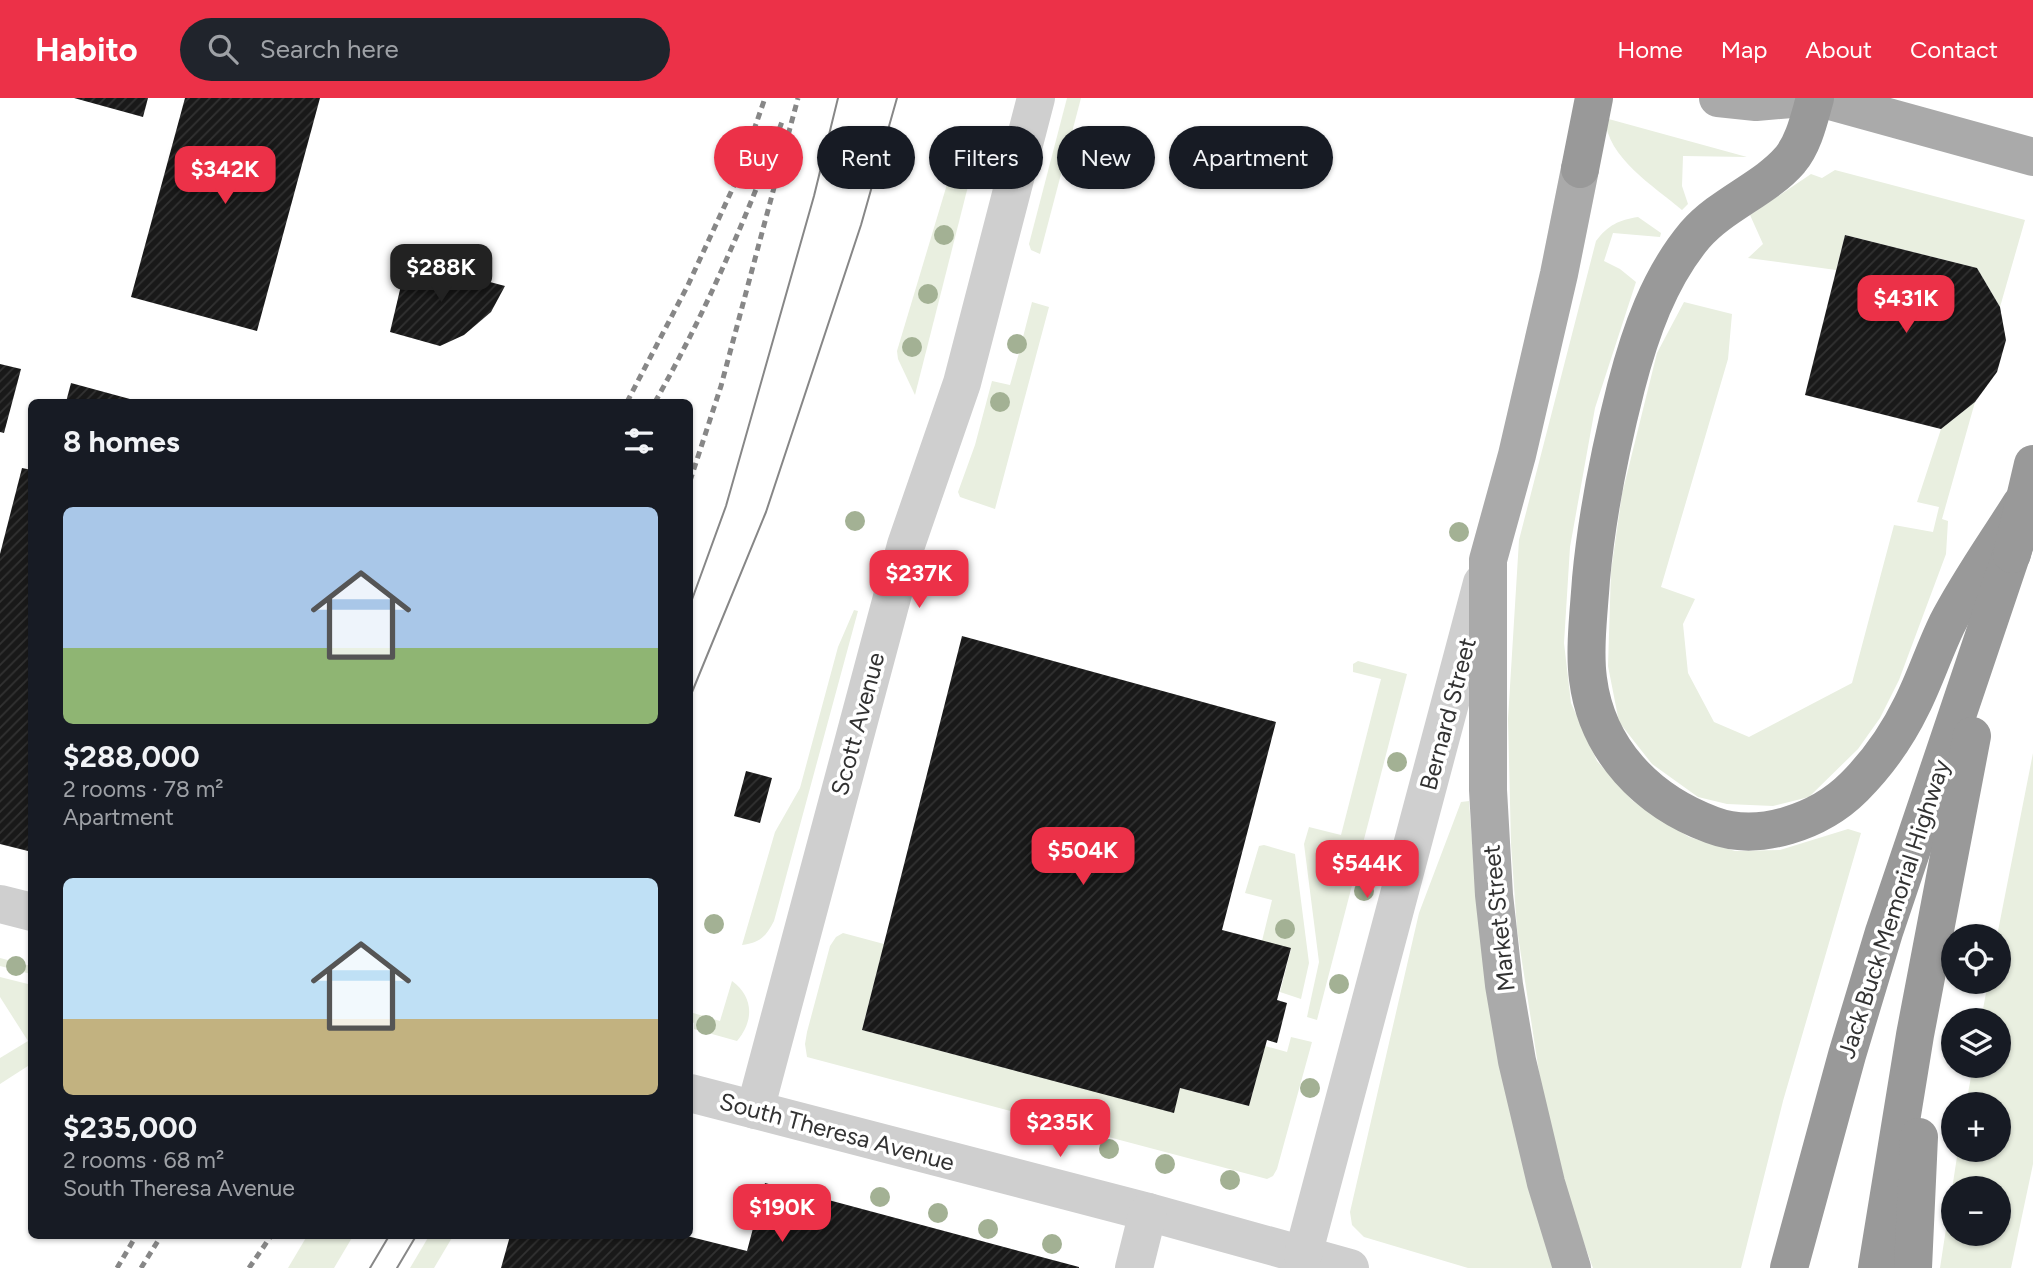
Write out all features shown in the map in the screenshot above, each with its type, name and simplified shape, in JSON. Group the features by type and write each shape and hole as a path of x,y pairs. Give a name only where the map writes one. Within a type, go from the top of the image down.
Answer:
{"highway":[{"path":"1580,169 1594,98"},
{"path":"1817,98 1806,130 1790,159 1696,235 1659,291 1646,322 1627,384 1598,519 1588,617 1588,679 1599,722 1620,762 1648,789 1682,813 1716,827 1753,831 1794,825 1824,811 1854,787 1887,747 1912,705 1948,623 2033,484"},
{"name":"Jack Buck Memorial Highway","path":"1877,1268 1915,1035 1979,702 2033,464"},
{"name":"Jack Buck Memorial Highway","path":"1788,1268 1821,1144 1880,944 2033,490"},
{"path":"1913,1268 1919,1146 1915,1035"}],"main road":[{"path":"1718,98 1755,102 1803,98"},
{"path":"1817,98 2033,157"},
{"name":"Bernard Street","path":"1488,560 1517,454 1580,169"},
{"name":"Market Street","path":"1488,560 1488,790 1501,959 1517,1061 1546,1183 1572,1268"}],"street":[{"name":"Scott Avenue","path":"755,1110 906,545 962,383 1036,98"},
{"name":"Bernard Street","path":"1303,1255 1488,560"},
{"path":"0,904 28,911"},
{"name":"South Theresa Avenue","path":"693,1094 1148,1212 1350,1268"},
{"path":"1134,1268 1148,1212"}],"green space":[{"path":"1067,98 1081,98 1074,126 1060,126"},
{"path":"1605,118 1747,157 1683,156 1682,186 1688,204 1682,210 1623,158 1614,146"},
{"path":"1057,136 1057,189 1040,254 1031,250 1029,244"},
{"path":"1835,170 2025,220 2000,307 1977,268 1845,235 1836,270 1748,258 1763,244 1750,215 1811,174 1822,178"},
{"path":"946,189 967,189 915,395 898,359 897,351"},
{"path":"1638,217 1661,233 1660,237 1613,233 1604,261 1636,282 1595,408 1570,547 1564,643 1571,703 1597,761 1633,801 1689,837 1735,851 1780,850 1848,829 1861,833 1783,1101 1741,1268 1593,1268 1571,1208 1541,1085 1517,929 1511,844 1508,719 1519,540 1596,241 1614,224"},
{"path":"1032,302 1049,307 995,509 960,497 958,492 975,445 992,381 1010,385 1019,353 1010,350 1014,335 1023,337"},
{"path":"1684,302 1732,314 1728,359 1661,587 1695,599 1683,624 1688,673 1714,722 1749,737 1852,683 1894,525 1933,532 1939,507 1917,502 1941,429 1975,402 1942,519 1948,521 1946,554 1899,680 1880,718 1858,749 1809,797 1773,806 1727,804 1698,797 1652,764 1619,722 1608,666 1611,571 1622,494 1657,353"},
{"path":"854,610 858,611 774,921 761,938 742,945 775,832 800,788 838,647"},
{"path":"1358,661 1407,674 1317,1020 1307,1017 1319,962 1304,844 1309,827 1341,835 1381,679 1353,672 1353,664"},
{"path":"2033,753 2033,1164 2011,1268 1940,1268 1943,1246 2011,1246 2011,1176 1954,1176 1956,1162 2011,1162 2011,1092 1968,1092 1971,1078 2011,1078 2011,1008 1983,1008 1986,994 2011,994 2011,924 1999,924"},
{"path":"1469,801 1475,881 1554,1268 1468,1268 1364,1237 1352,1225 1350,1212 1419,913 1461,802"},
{"path":"1259,846 1295,854 1309,963 1301,999 1280,992 1291,949 1262,941 1272,900 1245,893"},
{"path":"843,933 884,944 862,1030 1173,1112 1180,1088 1249,1106 1265,1046 1287,1052 1291,1037 1312,1042 1277,1169 1273,1176 1267,1179 807,1057 807,1032 830,946 836,937"},
{"path":"0,958 28,965 28,973 0,966"},
{"path":"0,977 28,984 28,1041 0,997"},
{"path":"732,981 744,994 749,1009 743,1033 737,1041 694,1029 693,1013 720,1021"},
{"path":"28,1041 28,1066 0,1084 0,1058"},
{"path":"305,1239 351,1239 334,1268 288,1268"},
{"path":"427,1239 451,1239 434,1268 410,1268"}],"building":[{"path":"74,98 148,98 143,117"},
{"path":"185,98 320,98 257,331 131,297"},
{"path":"1845,235 1977,268 2000,307 2006,340 1997,372 1975,402 1941,429 1805,395"},
{"path":"407,260 505,286 491,312 464,335 440,346 390,332"},
{"path":"0,364 21,369 4,433 0,432"},
{"path":"71,383 130,399 67,399"},
{"path":"22,468 28,469 28,851 0,844 0,554"},
{"path":"962,636 1276,722 1222,930 1291,948 1277,1000 1287,1003 1277,1043 1267,1040 1249,1106 1180,1088 1174,1113 862,1030"},
{"path":"746,771 772,778 760,823 734,816"},
{"path":"765,1183 1079,1268 501,1268 509,1239 693,1238 747,1251"}],"tram line":[{"path":"693,597 726,506 814,196 838,98"},
{"path":"693,690 766,512 861,225 897,98"},
{"path":"370,1268 387,1239"},
{"path":"397,1268 414,1239"}],"railway":[{"path":"629,399 688,285 737,179 765,98"},
{"path":"693,472 721,386 798,98"},
{"path":"657,399 725,264 783,119"},
{"path":"117,1268 134,1239"},
{"path":"141,1268 159,1239"},
{"path":"249,1268 269,1239"}]}
